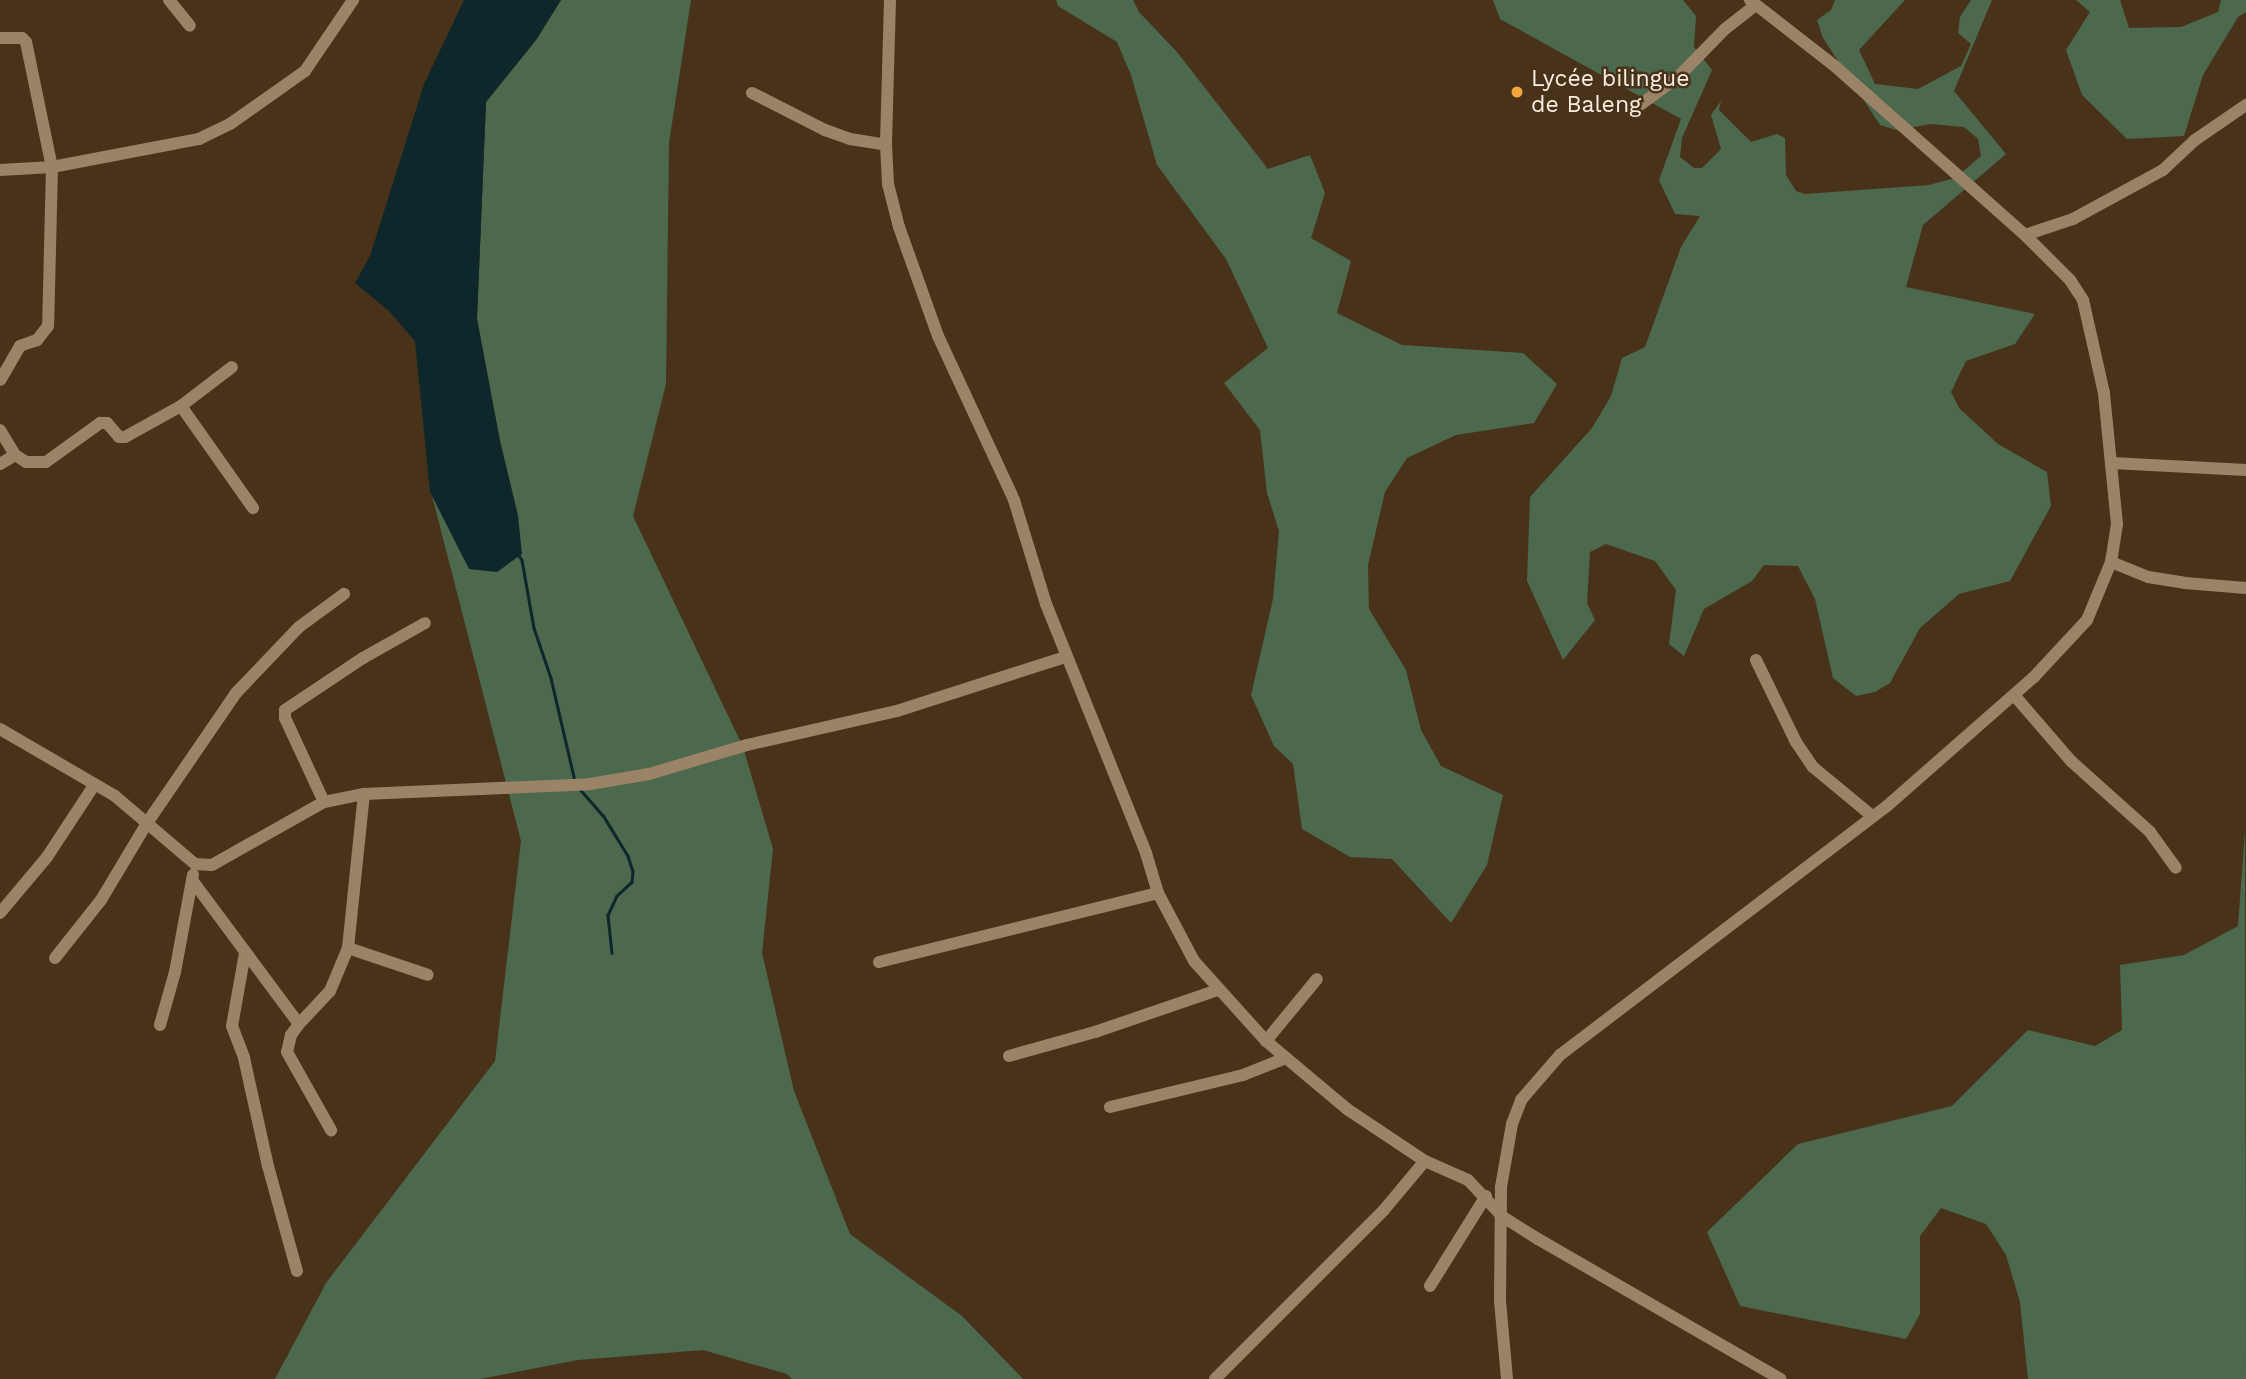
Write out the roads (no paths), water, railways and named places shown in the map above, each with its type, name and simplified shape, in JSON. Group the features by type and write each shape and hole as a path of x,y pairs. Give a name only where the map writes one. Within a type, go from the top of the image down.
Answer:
{"street":[{"path":"169,0 190,26"},
{"path":"0,170 52,167 199,139 230,124 305,71 339,24 352,0"},
{"path":"890,0 886,145 888,184 899,227 938,336 1014,500 1065,657 1146,853 1158,893 1194,961 1266,1041 1347,1109 1425,1161 1468,1180 1503,1217 1780,1379"},
{"path":"1507,1379 1500,1300 1503,1217 1501,1187 1512,1124 1521,1100 1560,1055 1922,778 2014,695 2087,620 2111,562 2117,524 2104,393 2083,300 2070,279 2025,235 1836,67 1753,2 1678,76 1640,105"},
{"path":"0,38 22,38 26,42 52,167 48,326 44,335 20,346 0,380"},
{"path":"752,93 825,131 886,145"},
{"path":"2025,235 2073,219 2162,170 2196,140 2246,105"},
{"path":"0,430 15,455 26,462 46,461 100,423 107,424 119,437 125,437 181,406 232,367"},
{"path":"181,406 253,508"},
{"path":"0,464 15,455"},
{"path":"2112,463 2246,470"},
{"path":"2111,562 2148,577 2246,588"},
{"path":"55,958 101,900 147,823 236,693 299,627 344,594"},
{"path":"324,802 285,718 285,710 363,658 425,623"},
{"path":"0,729 95,784 195,864 212,865 324,802 364,794 590,784 649,774 747,745 897,711 1065,657"},
{"path":"1756,660 1796,742 1813,767 1872,816"},
{"path":"2014,695 2071,761 2150,832 2176,868"},
{"path":"0,914 24,888 95,784"},
{"path":"331,1130 312,1101 287,1052 291,1035 330,991 348,948 364,794"},
{"path":"160,1025 174,972 195,864"},
{"path":"192,880 299,1024"},
{"path":"879,962 1158,893"},
{"path":"348,948 428,975"},
{"path":"245,953 232,1026 244,1058 268,1166 298,1271"},
{"path":"1266,1041 1317,979"},
{"path":"1009,1056 1095,1032 1218,990"},
{"path":"1110,1107 1243,1075 1286,1058"},
{"path":"1215,1379 1383,1211 1425,1161"},
{"path":"1430,1286 1486,1196"}],"water":[{"path":"464,0 561,0 536,40 486,102 477,319 500,441 518,516 522,554 497,572 469,569 430,492 415,341 388,310 355,283 370,256 424,84"}],"waterway":[{"path":"518,554 522,560 534,628 551,678 575,781"},
{"path":"580,789 603,815 628,856 633,871 632,882 617,896 608,915 612,953"}],"place":[{"name":"Lycée bilingue de Baleng","path":"1517,92"}]}
